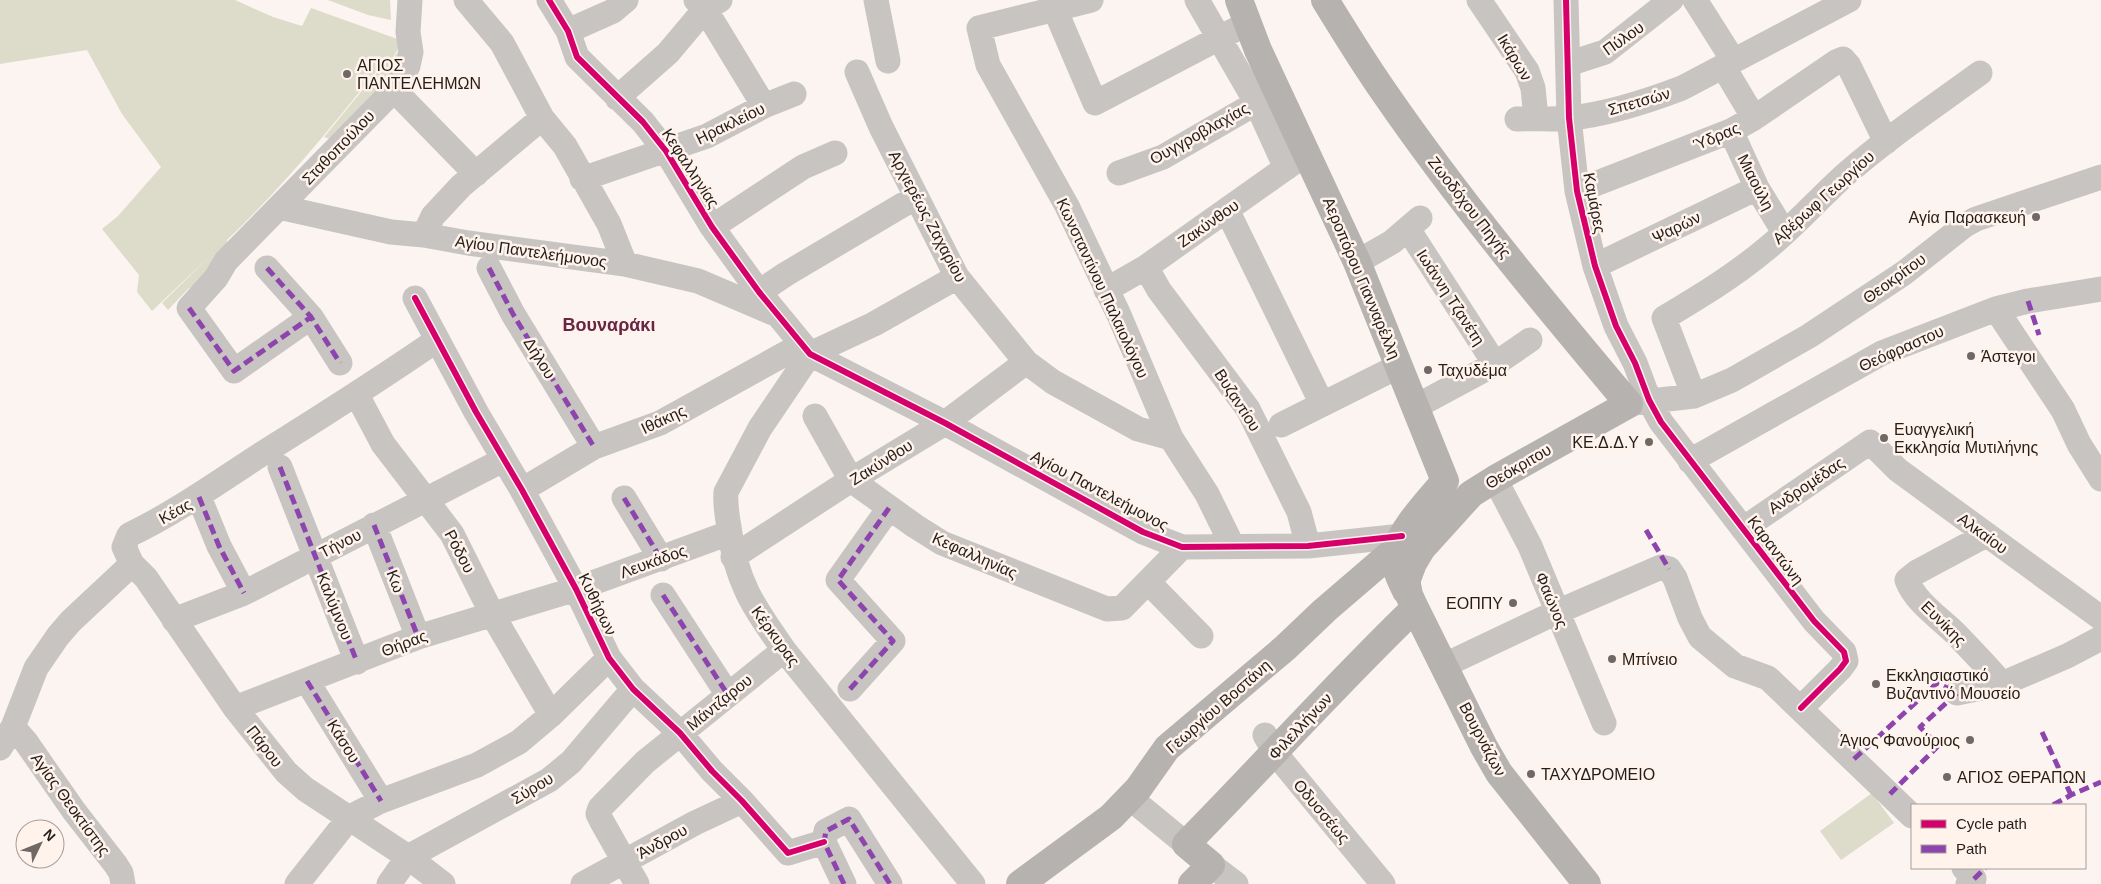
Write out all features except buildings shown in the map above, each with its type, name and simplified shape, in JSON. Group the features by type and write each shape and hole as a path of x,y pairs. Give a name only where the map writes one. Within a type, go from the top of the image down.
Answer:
{"main road":[{"name":"Ζωοδόχου Πηγής","path":"1325,0 1383,92 1456,191 1560,323 1639,402"},
{"name":"Αεροπόρου Γιανναρέλλη","path":"1243,12 1266,97 1296,161 1357,262 1445,481"},
{"name":"Θεόκριτου","path":"1412,602 1407,579 1413,563 1422,548 1471,494 1495,479 1639,402"},
{"path":"1445,481 1447,487 1457,495 1471,494"},
{"path":"1399,543 1445,481"},
{"path":"1424,507 1434,502 1442,505 1447,515 1444,525"},
{"name":"Βουρνάζων","path":"1399,543 1397,568 1484,747 1499,773 1587,884"},
{"name":"Γεωργίου Βοστάνη","path":"1020,884 1111,817 1130,798 1167,748 1278,654 1399,543"},
{"name":"Φιλελλήνων","path":"1186,844 1270,744 1364,657 1412,602"},
{"path":"1186,844 1211,865 1192,884"}],"street":[{"name":"Σταθοπούλου","path":"311,317 234,371 189,308 216,278 226,261 394,90 408,66 411,52 408,32 410,0"},
{"path":"466,0 502,43 542,118 566,146 582,179 609,224 625,264"},
{"name":"Κεφαλληνίας","path":"549,0 568,31 577,57 643,122 666,151 712,227 759,292 806,350"},
{"path":"568,31 613,11 626,0"},
{"path":"876,0 888,61"},
{"path":"1091,0 1053,5 1095,103 1219,39 1243,12"},
{"path":"1197,0 1219,39 1266,97"},
{"name":"Ικάρων","path":"1479,0 1527,71 1533,88 1527,119"},
{"name":"Καμάρες","path":"1566,0 1569,118 1577,191 1594,266 1616,326 1635,363 1639,402"},
{"name":"Πύλου","path":"1568,64 1605,52 1671,0"},
{"path":"1694,0 1721,67 1754,118"},
{"name":"Σπετσών","path":"1527,119 1587,116 1654,98 1682,88 1849,0"},
{"path":"617,98 668,53 707,3 764,106"},
{"name":"Κωνσταντίνου Παλαιολόγου","path":"1053,5 979,28 988,65 1067,206 1119,316 1171,438 1207,494 1232,545"},
{"name":"Ύδρας","path":"1577,191 1731,131 1754,118 1844,58 1886,142"},
{"name":"Αρχιερέως Ζαχαρίου","path":"857,72 881,127 958,277 1026,362 1053,382 1138,429 1171,438"},
{"name":"Αβέρωφ Γεωργίου","path":"1694,396 1664,318 1727,279 1768,248 1847,173 1980,73"},
{"path":"394,90 476,174"},
{"name":"Ηρακλείου","path":"582,179 707,136 764,106 794,94"},
{"name":"Ουγγροβλαχίας","path":"1119,172 1163,157 1266,97"},
{"path":"424,235 433,216 476,174 542,118"},
{"name":"Μιαούλη","path":"1731,131 1757,188 1784,232"},
{"path":"712,227 803,167 835,153"},
{"name":"Ζακύνθου","path":"1106,290 1146,267 1296,161"},
{"name":"Θεοκρίτου","path":"1694,396 1732,380 1809,336 1904,272 1965,225 1976,219 2101,177"},
{"name":"Ψαρών","path":"1594,266 1757,188"},
{"path":"759,292 916,197"},
{"name":"Αγίου Παντελεήμονος","path":"279,208 391,232 625,264 698,281 778,315"},
{"path":"1227,210 1322,404"},
{"name":"Ιωάννη Τζανέτη","path":"1357,262 1392,242 1414,224 1429,265 1495,364"},
{"name":"Βυζαντίου","path":"1146,267 1160,290 1248,409 1299,512 1308,546"},
{"path":"267,268 311,317 340,363"},
{"name":"Δήλου","path":"489,268 513,314 594,447"},
{"path":"806,350 874,324 958,277"},
{"name":"Θεόφραστου","path":"1690,461 1882,353 1996,309 2028,301 2101,289"},
{"name":"Κυθήρων","path":"416,298 437,340 576,589 609,658 633,689 680,733 712,771 742,800 788,852 824,842"},
{"path":"1996,309 2064,410 2079,444 2101,479"},
{"name":"Κέας","path":"132,564 124,547 129,536 199,497 357,395 437,340"},
{"path":"1415,407 1495,364 1530,340"},
{"name":"Αγίου Παντελεήμονος","path":"806,350 945,423 1143,532 1182,547 1399,543"},
{"name":"Ιθάκης","path":"522,490 594,447 660,423 806,350"},
{"name":"Κέρκυρας","path":"806,350 760,428 726,492 725,502 731,545 744,589 784,650 974,884"},
{"name":"Ζακύνθου","path":"731,545 851,480 945,423 1026,362"},
{"path":"1281,426 1399,366"},
{"name":"Ρόδου","path":"357,395 383,444 452,534 492,614 551,715"},
{"name":"Θεόκριτου","path":"1639,402 1694,396"},
{"name":"Καραντώνη","path":"1639,402 1661,422 1814,621 1844,652 1846,661 1840,669 1800,708"},
{"name":"Κεφαλληνίας","path":"815,416 851,480 942,543 1107,609 1122,608 1149,583"},
{"name":"Ανδρομέδας","path":"1743,529 1870,442"},
{"name":"Αλκαίου","path":"1870,442 1898,470 2101,618"},
{"name":"Τήνου","path":"174,620 244,593 503,460"},
{"name":"Καλύμνου","path":"280,467 357,662"},
{"name":"Φαώνος","path":"1495,479 1530,546 1604,723"},
{"path":"199,497 219,546 244,593"},
{"path":"624,498 661,558"},
{"path":"850,689 893,642 838,580 889,508"},
{"name":"Κω","path":"374,525 418,637"},
{"name":"Ευνίκης","path":"1986,535 1917,572 1908,578 1908,583 1929,609 1956,633 2002,684"},
{"name":"Λευκάδος","path":"576,589 661,558 731,545"},
{"path":"1182,547 1149,583 1201,636"},
{"path":"0,748 13,727 36,668 58,636 71,621 132,564"},
{"name":"Πάρου","path":"132,564 146,578 235,708 286,772 305,789 350,817 443,884"},
{"path":"1445,665 1557,612 1661,566 1669,570 1675,578 1690,618 1700,637 1735,666 1768,678 1911,815"},
{"name":"Θήρας","path":"235,708 418,637 576,589"},
{"path":"662,595 728,695"},
{"path":"1957,693 2002,684 2067,656 2101,638"},
{"name":"Μάντζαρου","path":"625,861 598,814 600,808 645,762 784,650"},
{"path":"297,884 350,817 381,801 477,765 519,742 551,715 609,658"},
{"name":"Κάσου","path":"307,681 381,801"},
{"name":"Σύρου","path":"408,857 549,780 571,762 633,689"},
{"name":"Αγίας Θεοκτίστης","path":"13,727 116,865 121,873 123,884"},
{"name":"Οδυσσέως","path":"1270,744 1383,884"},
{"path":"1130,798 1186,844"},
{"name":"Άνδρου","path":"583,884 695,823 742,800"},
{"path":"844,884 824,842 826,831 849,819 890,884"},
{"path":"389,884 408,857"},
{"path":"625,861 637,884"},
{"path":"1211,865 1236,884"}],"green space":[{"path":"0,0 235,0 273,17 302,26 311,8 403,41 392,59 382,64 288,177 227,240 226,249 191,289 189,288 168,310 162,303 211,255 152,311 137,292 139,275 102,229 118,216 161,167 122,114 87,50 0,64"},
{"path":"328,0 390,0 391,20 368,15"},
{"path":"404,42 390,83 336,141 324,137 383,65 393,59"},
{"path":"1872,793 1894,823 1841,860 1820,831"}],"marked path":[{"path":"267,268 311,317 340,363"},
{"path":"489,268 513,314 594,447"},
{"path":"2028,301 2039,335"},
{"path":"189,308 234,371 311,317"},
{"path":"280,467 357,662"},
{"path":"199,497 219,546 244,593"},
{"path":"624,498 661,559"},
{"path":"850,689 893,641 838,580 889,508"},
{"path":"374,525 418,637"},
{"path":"1646,530 1669,569"},
{"path":"663,595 728,695"},
{"path":"307,681 381,801"},
{"path":"1854,759 1937,683 1957,693 1920,727 1938,746 1890,794"},
{"path":"2042,732 2071,795"},
{"path":"2055,804 2101,782"},
{"path":"844,884 824,842 826,831 849,819 890,884"},
{"path":"1974,879 1984,869"}],"cycle path":[{"path":"549,0 568,31 577,57 643,122 666,151 712,227 759,292 810,354 945,423 1143,532 1182,547 1308,546 1402,536"},
{"path":"1566,0 1569,118 1577,191 1595,266 1616,326 1635,363 1649,400 1661,422 1814,621 1844,652 1846,661 1840,669 1801,708"},
{"path":"415,298 476,412 522,490 576,589 609,658 633,689 680,733 712,771 742,801 788,853 824,842"}],"place":[{"name":"ΑΓΙΟΣ ΠΑΝΤΕΛΕΗΜΩΝ","path":"347,74"},
{"name":"Αγία Παρασκευή","path":"2036,217"},
{"name":"Άστεγοι","path":"1971,356"},
{"name":"Ταχυδέμα","path":"1428,370"},
{"name":"Ευαγγελική Εκκλησία Μυτιλήνης","path":"1884,438"},
{"name":"ΚΕ.Δ.Δ.Υ","path":"1649,442"},
{"name":"ΕΟΠΠΥ","path":"1513,603"},
{"name":"Μπίνειο","path":"1612,659"},
{"name":"Εκκλησιαστικό Βυζαντινό Μουσείο","path":"1876,684"},
{"name":"Άγιος Φανούριος","path":"1970,740"},
{"name":"ΤΑΧΥΔΡΟΜΕΙΟ","path":"1531,774"},
{"name":"ΑΓΙΟΣ ΘΕΡΑΠΩΝ","path":"1947,777"}],"district":[{"name":"Βουναράκι","path":"609,325"}]}
